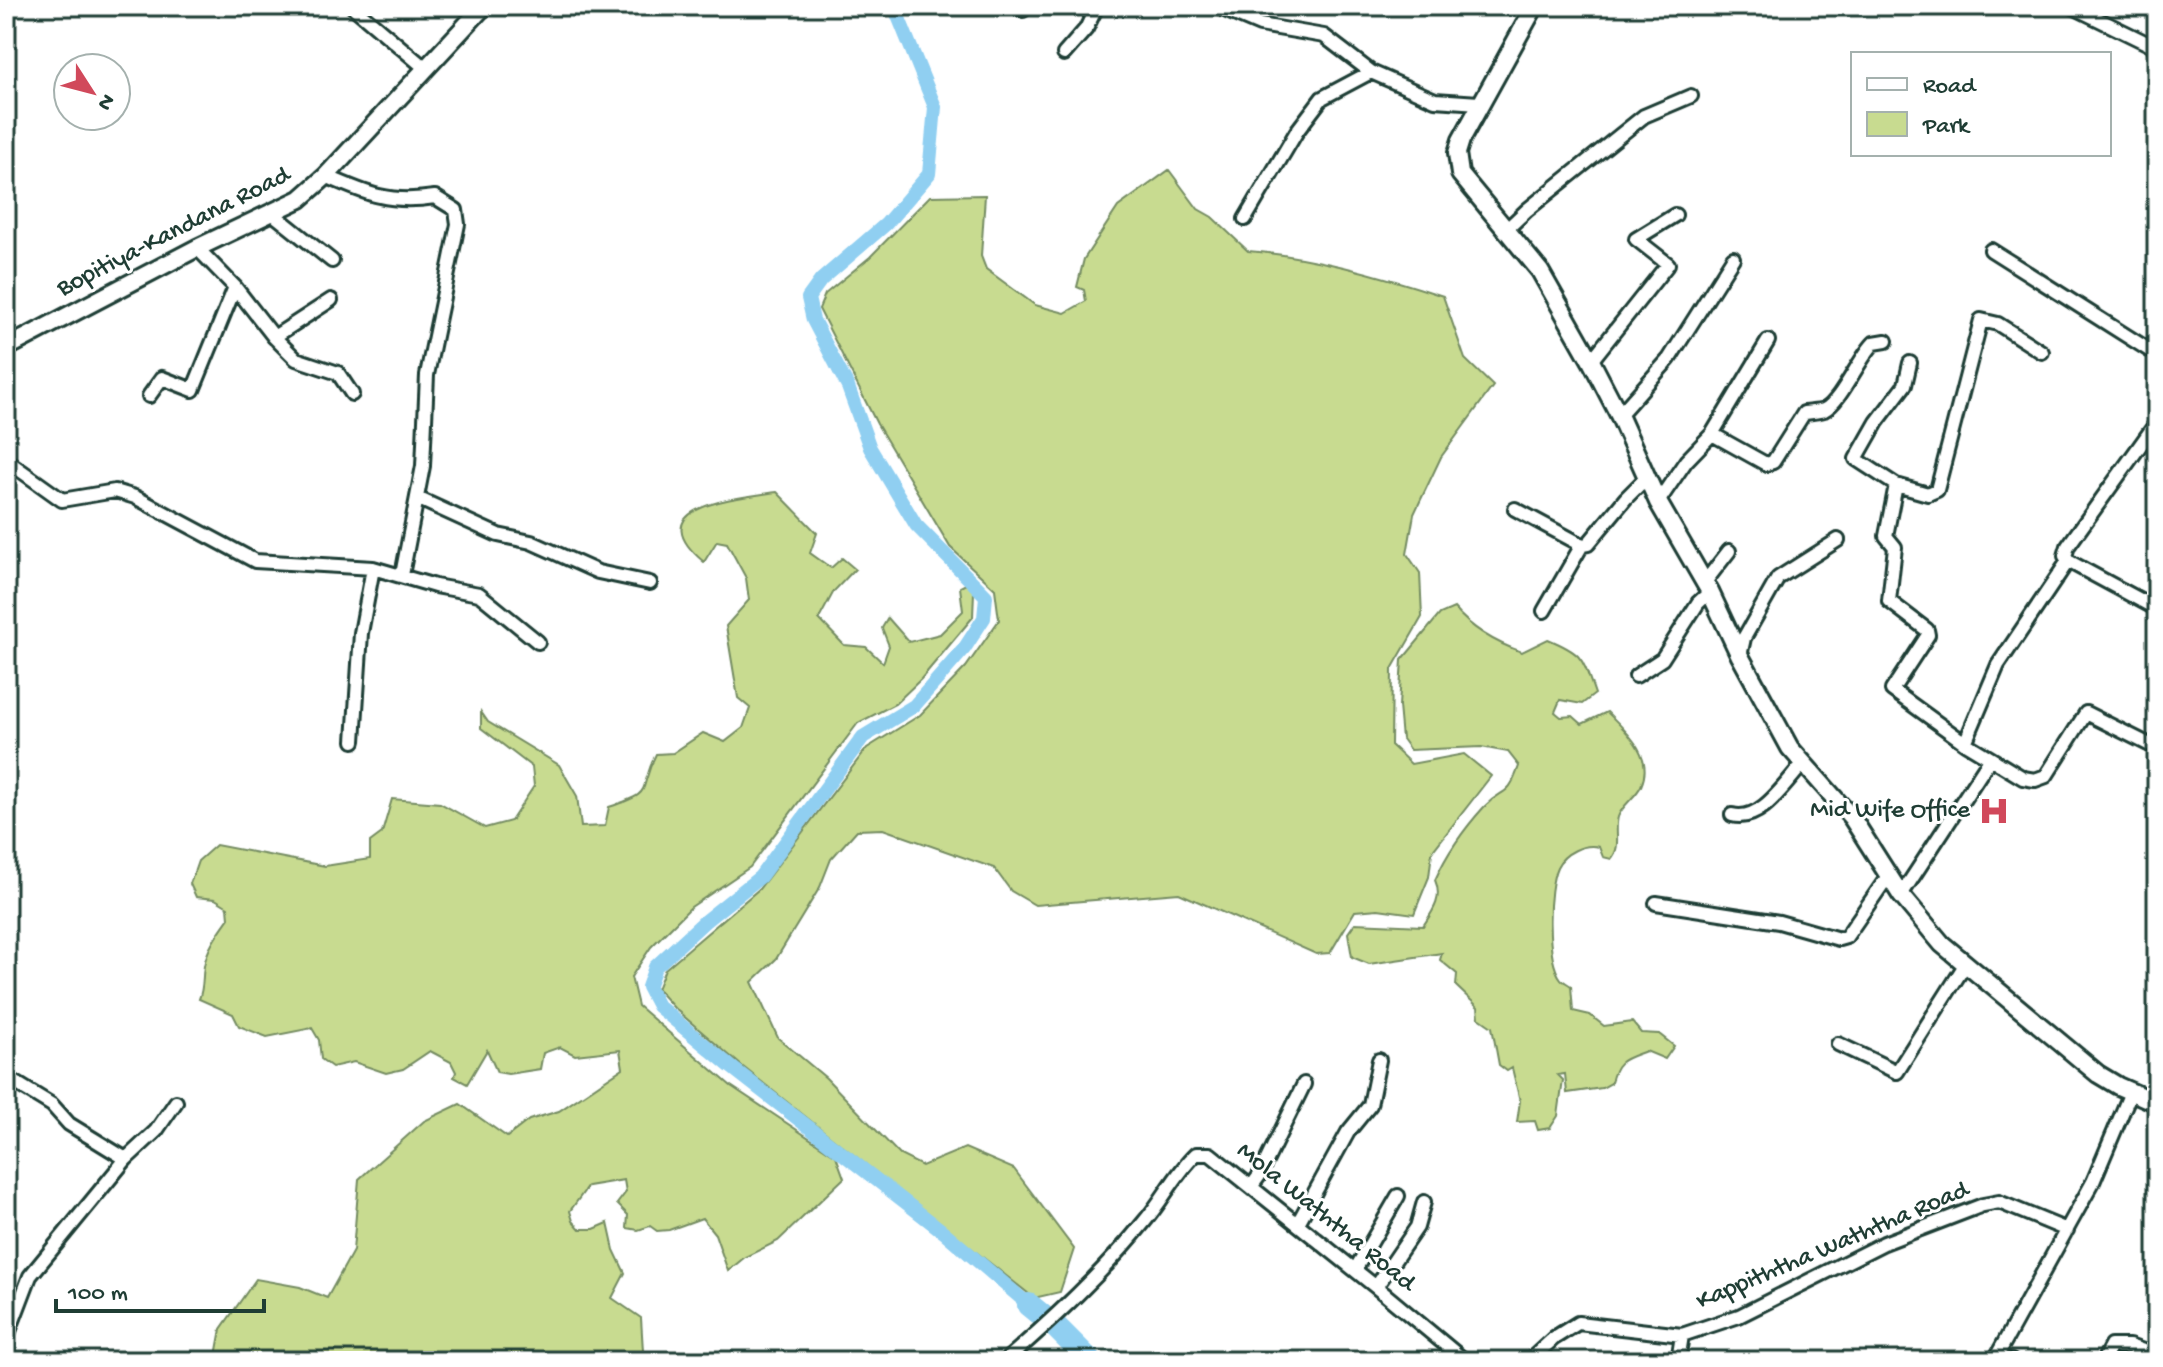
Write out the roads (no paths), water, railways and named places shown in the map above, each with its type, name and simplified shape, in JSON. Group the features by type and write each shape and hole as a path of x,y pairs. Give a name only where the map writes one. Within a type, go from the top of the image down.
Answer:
{"street":[{"path":"352,6 425,68"},
{"name":"Bopitiya-Kandana Road","path":"6,348 197,248 300,199 326,176 484,6"},
{"path":"1064,54 1086,29 1097,6"},
{"path":"1215,6 1260,25 1324,36 1371,72 1435,100 1479,103"},
{"path":"1535,6 1461,140 1457,164 1465,182 1540,271 1591,361 1658,502 1708,587 1778,728 1803,764 1852,818 1901,895 1942,944 1965,965 2098,1074 2157,1103"},
{"path":"2071,6 2157,48"},
{"path":"1245,219 1297,131 1322,98 1371,72"},
{"path":"1506,230 1644,116 1691,96"},
{"path":"326,176 369,195 409,201 435,197 456,210 458,224 427,375 423,466 402,575"},
{"path":"272,213 332,261"},
{"path":"1591,361 1668,264 1636,239 1675,215"},
{"path":"197,248 235,287 274,337 296,359 338,373 352,394"},
{"path":"1991,250 2149,350 2157,352"},
{"path":"1619,415 1669,359 1733,258"},
{"path":"149,396 162,378 193,390 235,287"},
{"path":"274,337 331,300"},
{"path":"1910,363 1905,385 1877,422 1856,459 1896,485 1928,494 1937,490 1981,320 1998,324 2042,352"},
{"path":"1658,502 1686,461 1712,434 1768,341"},
{"path":"1712,434 1766,464 1773,462 1804,413 1826,409 1840,393 1862,355 1874,343 1886,341"},
{"path":"2157,422 2068,546 2065,556 2068,561 2157,609"},
{"path":"6,460 62,500 115,491 135,497 255,561 373,568 435,586 479,594 538,642"},
{"path":"1515,509 1582,545 1588,544 1646,478"},
{"path":"1896,485 1886,536 1895,547 1889,601 1927,630 1928,635 1892,690 1965,743 2023,778 2035,780 2046,776 2086,713 2148,744 2157,745"},
{"path":"417,498 498,535 531,542 598,572 650,583"},
{"path":"1740,656 1744,638 1778,578 1838,540"},
{"path":"1544,611 1582,545"},
{"path":"1636,676 1662,659 1729,551"},
{"path":"1965,743 1998,665 2068,561"},
{"path":"354,741 361,633 373,568"},
{"path":"1901,895 1990,759"},
{"path":"1732,815 1742,818 1763,808 1803,764"},
{"path":"1656,903 1779,922 1839,939 1846,937 1888,876"},
{"path":"1838,1044 1897,1072 1965,965"},
{"path":"1298,1223 1348,1132 1370,1105 1379,1060"},
{"path":"6,1077 52,1105 69,1124 126,1159"},
{"path":"1251,1187 1304,1084"},
{"path":"2012,1361 1995,1358 2093,1182 2131,1092"},
{"path":"6,1339 30,1276 126,1159 156,1131 176,1102"},
{"name":"Mola Waththa Road","path":"1005,1361 1097,1274 1145,1221 1182,1167 1196,1154 1210,1154 1465,1361"},
{"path":"1355,1270 1398,1196"},
{"path":"1376,1287 1417,1227 1424,1202"},
{"name":"Kappiththa Waththa Road","path":"1529,1361 1554,1338 1578,1323 1682,1335 1739,1316 1884,1243 1983,1205 1999,1202 2067,1230"},
{"path":"1678,1361 1682,1335"},
{"path":"2103,1361 2111,1346 2129,1346 2157,1356"}],"waterway":[{"path":"894,6 935,107 929,174 886,224 821,280 808,298 813,320 848,387 870,448 916,525 986,596 984,618 964,649 914,706 863,737 760,877 655,967 648,987 658,1006 945,1233 1029,1305"},
{"path":"1029,1305 1090,1361"}],"place":[{"name":"Mid Wife Office","path":"1994,811"}]}
